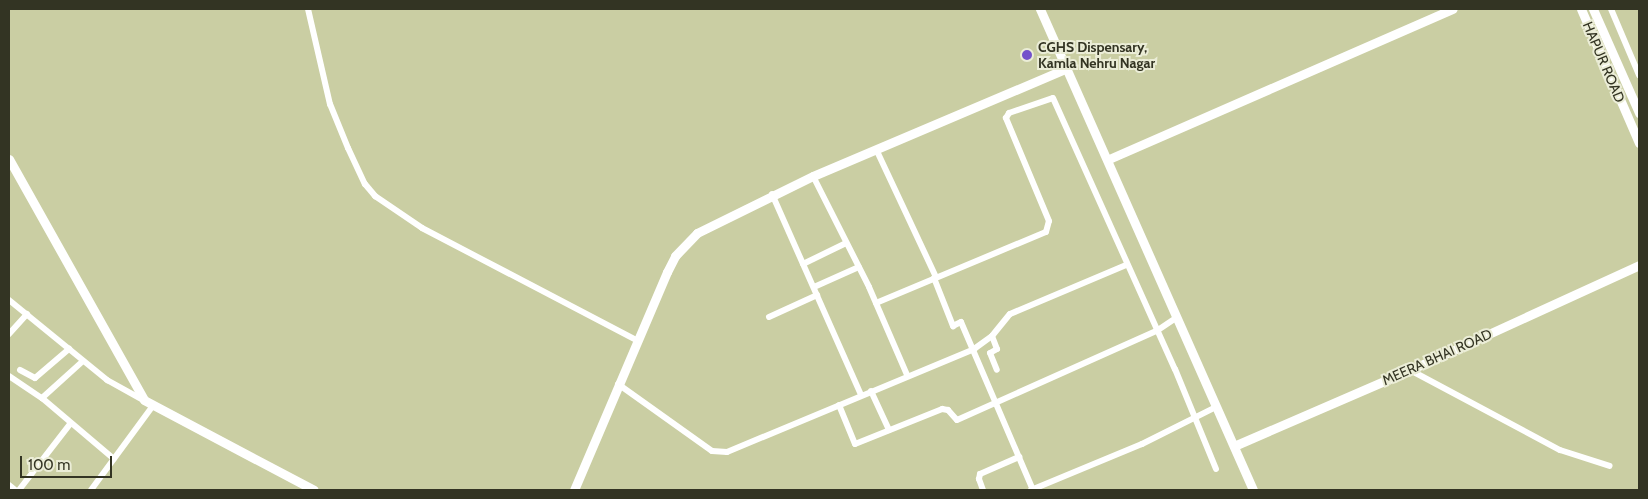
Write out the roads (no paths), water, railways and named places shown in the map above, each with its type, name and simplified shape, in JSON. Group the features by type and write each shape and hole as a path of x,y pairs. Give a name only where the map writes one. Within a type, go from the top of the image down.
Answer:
{"street":[{"path":"308,9 330,104 365,184 375,196 422,228 636,340"},
{"path":"1040,9 1253,490"},
{"path":"1108,159 1453,9"},
{"name":"HAPUR ROAD","path":"1581,9 1639,143"},
{"name":"HAPUR ROAD","path":"1593,9 1639,113"},
{"path":"1611,9 1639,75"},
{"path":"574,490 636,340 675,256 687,241 723,218 772,194 1066,68"},
{"path":"876,303 1048,229 1049,221 1006,118 1009,113 1049,98 1056,104 1126,265 1158,330 1216,469"},
{"path":"876,149 935,278 953,326 961,322 974,349 1032,490 1196,419 1216,408"},
{"path":"9,159 144,400"},
{"path":"813,176 859,267 907,375"},
{"path":"772,194 861,395"},
{"path":"803,264 846,243"},
{"path":"618,384 712,451 721,453 974,349 992,336 1010,314 1126,265"},
{"name":"MEERA BHAI ROAD","path":"1234,446 1410,370 1639,265"},
{"path":"814,287 859,267"},
{"path":"769,317 817,295"},
{"path":"9,300 116,386 144,400 152,407 314,490"},
{"path":"9,334 26,314"},
{"path":"839,405 855,444 942,409 948,410 958,420 1158,330 1176,318"},
{"path":"992,336 997,349 990,354 996,370"},
{"path":"20,370 36,378 69,349"},
{"path":"42,398 83,361"},
{"path":"1410,370 1560,450 1610,466"},
{"path":"9,376 42,398 70,424 114,458"},
{"path":"871,391 889,430"},
{"path":"91,490 152,407"},
{"path":"20,490 70,424"},
{"path":"983,490 979,479 980,474 1019,457"},
{"path":"9,485 15,490"}],"place":[{"name":"CGHS Dispensary, Kamla Nehru Nagar","path":"1027,55"}]}
